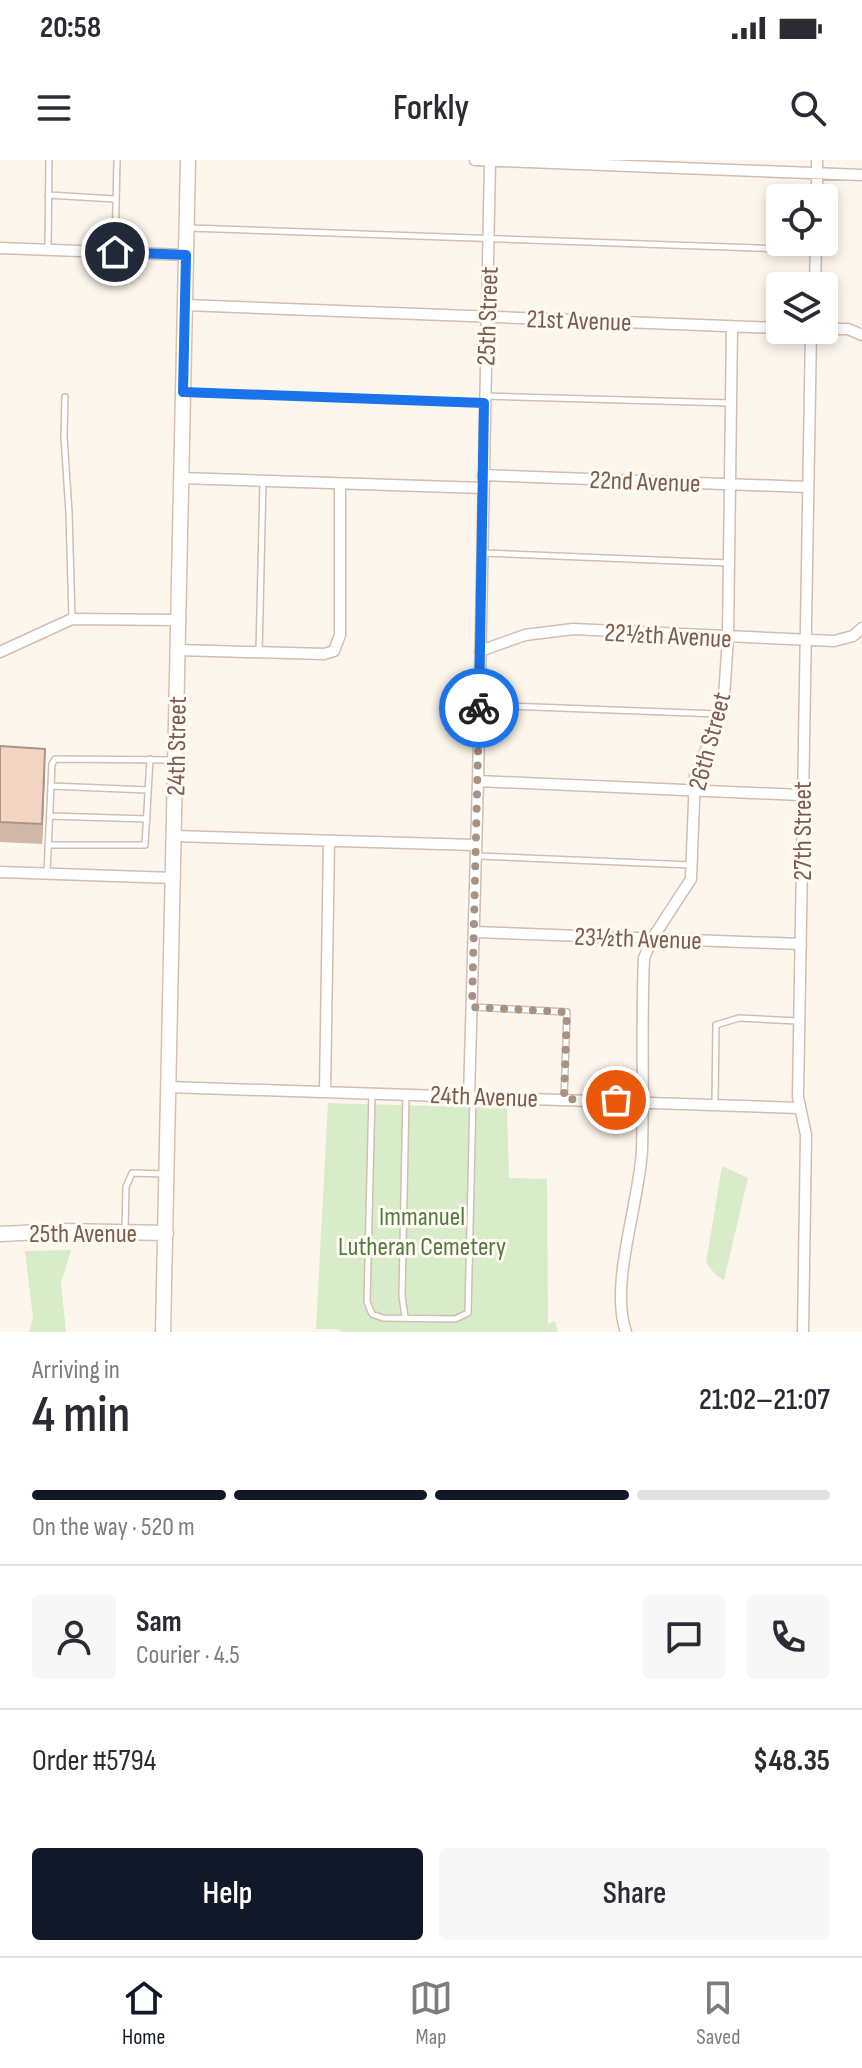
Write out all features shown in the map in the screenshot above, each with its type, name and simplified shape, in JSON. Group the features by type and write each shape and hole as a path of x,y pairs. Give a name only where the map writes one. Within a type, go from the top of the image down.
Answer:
{"street":[{"name":"24th Street","path":"163,1332 188,160"},
{"path":"475,160 862,175"},
{"name":"25th Street","path":"471,1096 490,160"},
{"path":"817,160 817,184"},
{"path":"0,248 186,255"},
{"name":"21st Avenue","path":"185,305 766,327"},
{"name":"26th Street","path":"626,1332 622,1313 623,1285 642,1152 644,958 652,939 687,888 692,865 693,790 724,697 728,638 732,326"},
{"path":"838,329 848,329 862,335"},
{"name":"27th Street","path":"803,1332 806,1135 800,1108 799,1021 811,344"},
{"name":"22nd Avenue","path":"483,475 807,487"},
{"path":"182,478 483,488"},
{"path":"178,650 324,654 337,647 340,635 340,485"},
{"path":"0,652 72,619 179,620"},
{"name":"22½th Avenue","path":"480,651 525,635 573,629 805,641 846,639 860,630"},
{"path":"478,781 801,795"},
{"path":"174,836 329,841 475,851"},
{"path":"325,1091 329,841"},
{"path":"0,872 173,878"},
{"name":"23½th Avenue","path":"474,932 801,944"},
{"name":"24th Avenue","path":"169,1087 800,1108"},
{"name":"25th Avenue","path":"0,1234 62,1231 166,1233"}],"lane":[{"path":"48,250 49,160"},
{"path":"115,252 117,160"},
{"path":"48,195 116,199"},
{"path":"187,228 766,245"},
{"path":"183,392 731,403"},
{"path":"65,397 72,619"},
{"path":"259,652 263,481"},
{"path":"482,553 728,563"},
{"path":"479,705 719,714"},
{"path":"47,874 52,764 58,758 176,760"},
{"path":"48,845 141,846 146,842 150,759"},
{"path":"51,786 148,790"},
{"path":"50,816 147,819"},
{"path":"475,851 692,865"},
{"path":"472,1007 567,1012 564,1099"},
{"path":"715,1105 716,1025 739,1018 799,1021"},
{"path":"372,1092 367,1302 368,1308 377,1317 455,1319 468,1313 471,1096"},
{"path":"405,1317 402,1296 406,1094"},
{"path":"125,1233 126,1187 132,1173 167,1174"}],"green space":[{"name":"Immanuel Lutheran Cemetery","path":"328,1103 507,1108 509,1178 547,1179 548,1324 555,1321 558,1332 342,1332 337,1329 316,1329"},
{"path":"722,1166 748,1178 724,1280 706,1263"},
{"path":"71,1250 61,1283 66,1332 29,1332 33,1318 25,1251"}],"building":[{"path":"0,746 45,749 42,824 0,822"}],"way so far":[{"path":"479,708 472,1007 567,1012 564,1099 616,1100"}],"route":[{"path":"115,252 186,255 183,392 484,403 479,708"}]}
